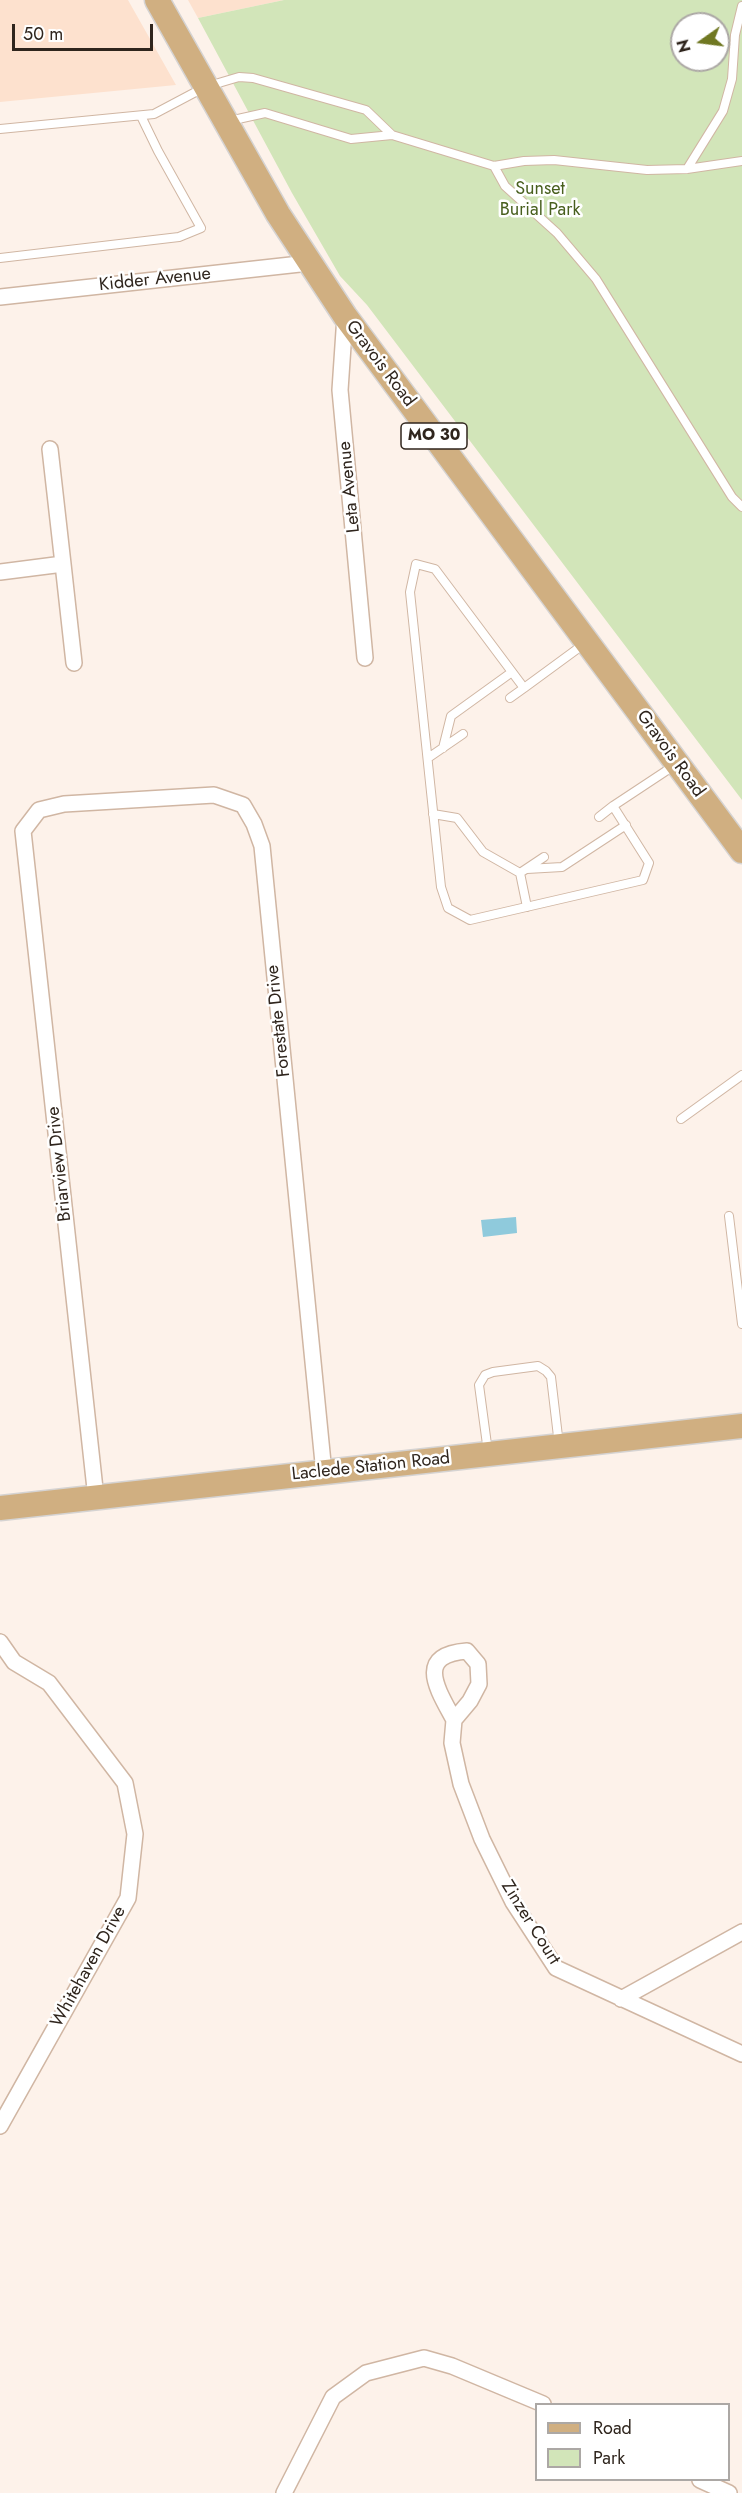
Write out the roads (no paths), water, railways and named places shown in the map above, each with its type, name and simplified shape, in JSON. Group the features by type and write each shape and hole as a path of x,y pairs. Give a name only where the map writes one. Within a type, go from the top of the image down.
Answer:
{"main road":[{"name":"Gravois Road","path":"157,0 225,122 309,263 345,316 742,851"},
{"name":"Laclede Station Road","path":"0,1508 742,1426"}],"street":[{"name":"Kidder Avenue","path":"0,297 309,263"},
{"name":"Leta Avenue","path":"345,316 340,390 365,658"},
{"path":"50,449 74,663"},
{"path":"0,572 63,564"},
{"name":"Forestate Drive","path":"23,831 39,810 64,804 214,795 243,805 254,824 262,846 324,1473"},
{"name":"Briarview Drive","path":"23,831 96,1498"},
{"name":"Whitehaven Drive","path":"0,1642 7,1661 49,1683 125,1783 135,1834 128,1898 0,2126"},
{"name":"Zinzer Court","path":"454,1720 452,1743 461,1784 482,1839 513,1902 556,1968 742,2054"},
{"path":"621,1999 742,1932"},
{"path":"284,2493 333,2397 366,2373 424,2358 452,2366 541,2403"},
{"path":"702,2481 729,2493"}],"lane":[{"path":"687,169 723,111 732,79 735,35 742,6"},
{"path":"0,129 154,114 205,87 239,77 253,78 366,110 392,135"},
{"path":"225,122 265,114 351,139 392,135 494,166 525,161 554,160 647,170 687,169 742,161"},
{"path":"0,258 179,237 201,228 141,116"},
{"path":"494,166 505,186 557,233 596,279 732,497 742,507"},
{"path":"524,688 435,569 416,564 410,592 441,887 448,908 470,920 643,880 649,863 613,806"},
{"path":"510,698 588,641"},
{"path":"443,748 451,716 512,672"},
{"path":"428,758 463,734"},
{"path":"599,817 677,763"},
{"path":"433,814 457,818 483,852 524,871 562,867 626,825"},
{"path":"524,871 544,857"},
{"path":"524,871 527,907"},
{"path":"681,1119 742,1075"},
{"path":"729,1216 742,1324"},
{"path":"488,1454 479,1384 481,1380 485,1375 493,1372 538,1366 551,1377 559,1446"}],"water":[{"path":"516,1217 517,1233 483,1237 481,1220"}],"park label":[{"name":"Sunset Burial Park","path":"540,200"}]}
